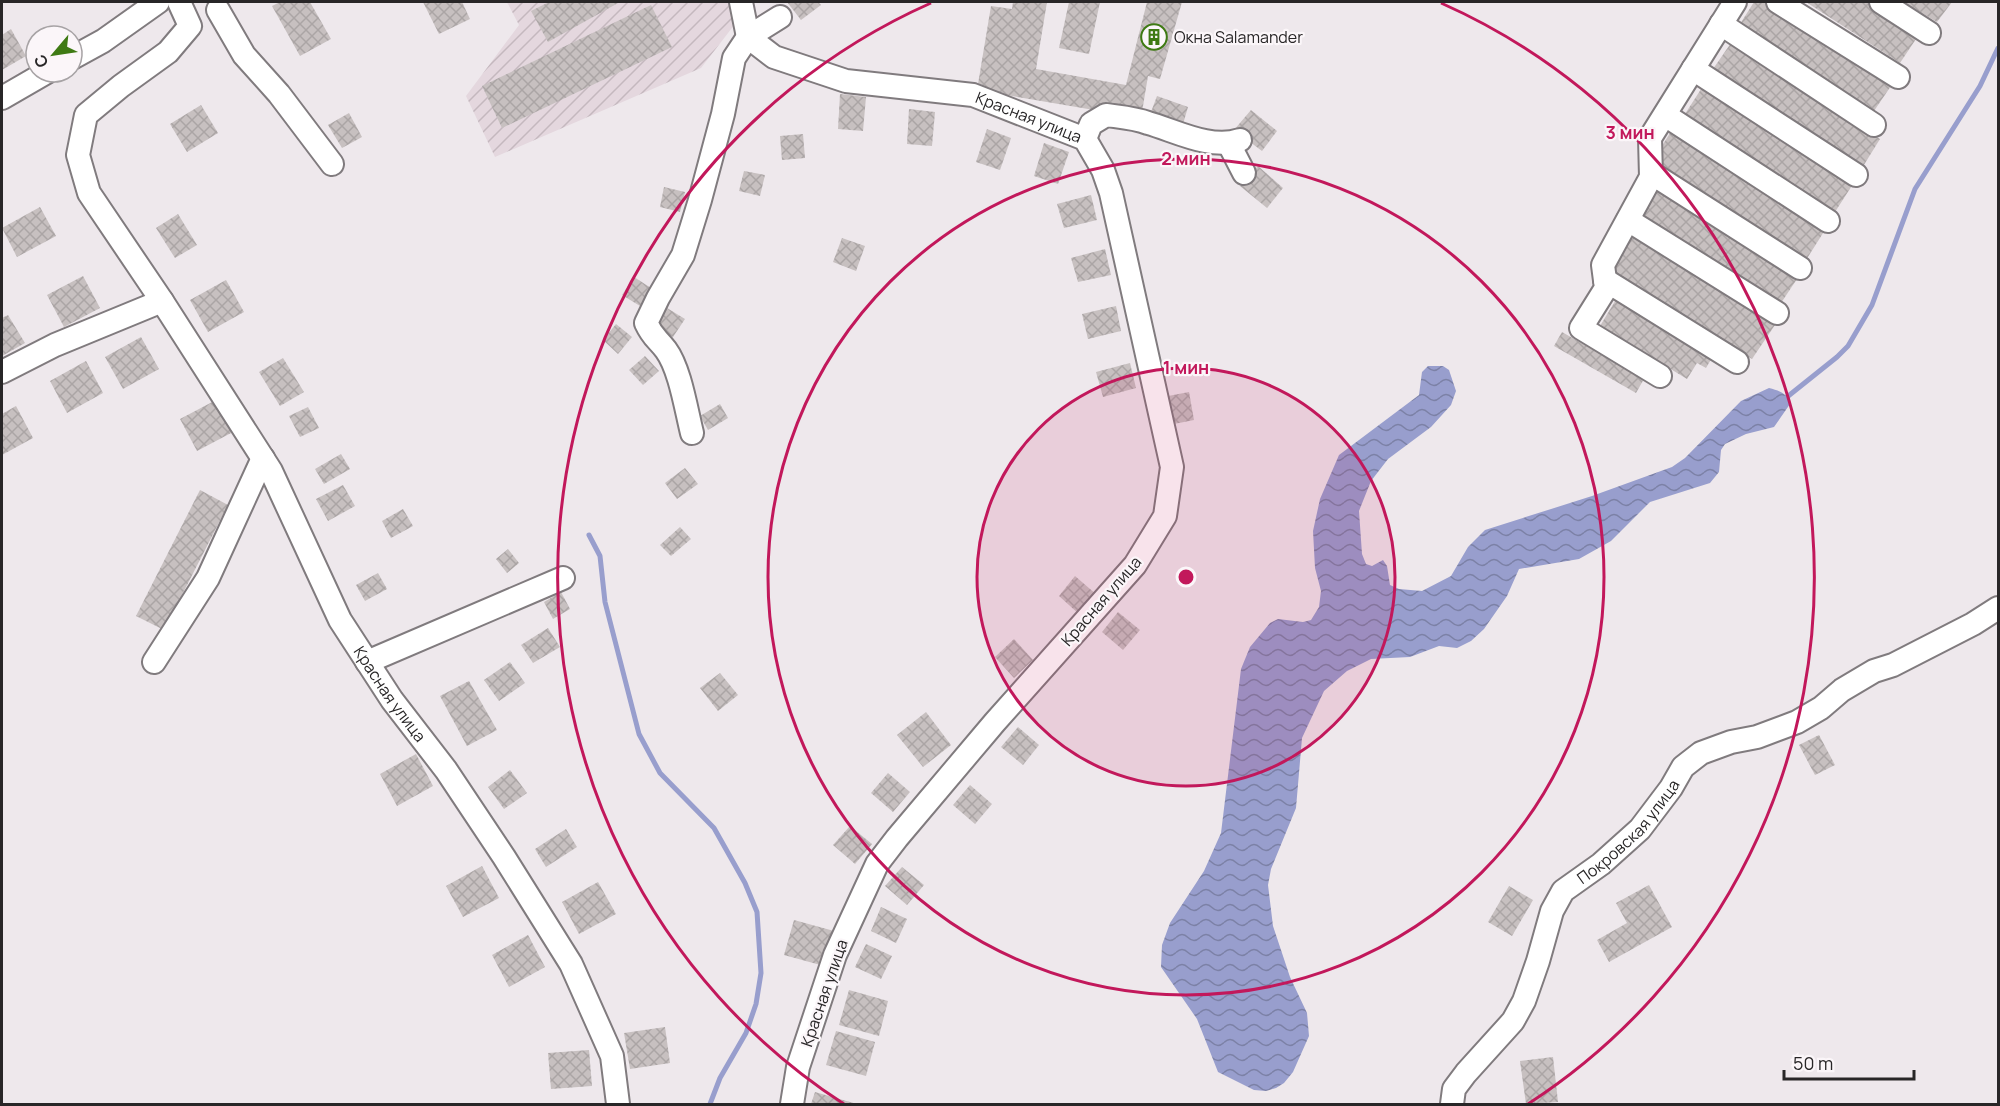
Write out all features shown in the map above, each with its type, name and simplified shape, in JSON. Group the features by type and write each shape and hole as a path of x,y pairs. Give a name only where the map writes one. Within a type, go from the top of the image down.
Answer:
{"street":[{"path":"84,51 159,2"},
{"path":"179,2 190,26 226,6 244,55 279,94 332,164"},
{"path":"741,2 748,37"},
{"path":"1660,376 1581,328 1606,288 1603,266 1651,177 1650,138 1735,2"},
{"path":"1778,2 1898,76"},
{"path":"1881,2 1929,33"},
{"path":"692,433 680,382 666,351 652,337 646,323 683,255 723,114 734,58 748,37 780,16"},
{"path":"1721,24 1874,124"},
{"name":"Красная улица","path":"190,26 168,52 86,115 78,155 89,194 157,293 271,471 340,620 392,700 446,770 571,964 612,1056 618,1104"},
{"name":"Красная улица","path":"748,37 774,57 846,81 973,95 1085,139 1103,170 1111,193 1172,467 1165,516 1136,565 995,722 877,864 835,955 798,1067 792,1104"},
{"path":"1694,69 1856,175"},
{"path":"2,98 27,84"},
{"path":"1085,139 1091,124 1106,115 1145,122 1195,139 1234,142 1244,173"},
{"path":"1665,115 1828,221"},
{"path":"1651,173 1800,268"},
{"path":"1628,220 1777,313"},
{"path":"1605,280 1737,362"},
{"path":"2,372 157,293"},
{"path":"154,662 208,578 263,458"},
{"path":"367,662 563,578"},
{"name":"Покровская улица","path":"1452,1104 1454,1089 1513,1021 1524,1001 1552,912 1563,891 1601,864 1641,829 1671,788 1683,767 1701,753 1797,722 1821,708 1842,690 1874,671 1893,665 1973,624 1998,608"}],"shaded area":[{"path":"507,2 731,2 735,24 701,68 495,157 466,96 519,25"}],"water":[{"path":"1428,366 1443,366 1449,370 1456,391 1451,405 1431,427 1388,459 1371,481 1359,511 1362,554 1366,564 1372,566 1383,560 1387,566 1390,585 1399,589 1422,591 1451,576 1468,547 1485,530 1592,496 1672,467 1685,458 1741,401 1769,388 1782,393 1790,404 1774,427 1746,434 1725,444 1721,450 1719,472 1710,483 1650,502 1611,541 1579,559 1519,569 1507,596 1484,629 1471,641 1457,648 1439,646 1410,657 1371,659 1347,671 1324,691 1302,738 1296,808 1271,869 1268,885 1273,926 1290,977 1307,1013 1309,1036 1293,1072 1284,1083 1266,1091 1254,1090 1218,1072 1197,1019 1161,967 1162,945 1170,923 1204,871 1221,833 1241,669 1250,647 1270,623 1278,619 1303,622 1311,620 1319,607 1321,591 1315,568 1313,531 1320,499 1339,455 1419,395 1422,372"}],"building":[{"path":"280,2 310,2 331,39 300,56 272,6"},
{"path":"423,2 462,2 470,19 439,34"},
{"path":"549,2 620,2 548,42 531,11"},
{"path":"787,2 818,2 821,5 801,20"},
{"path":"1013,2 1047,2 1036,69 1126,85 1147,2 1182,2 1160,79 1148,76 1141,118 977,90 991,6 1012,9"},
{"path":"1069,2 1100,2 1089,54 1059,48"},
{"path":"1754,2 1768,2 1893,83 1874,111 1740,24"},
{"path":"1806,2 1866,2 1918,36 1900,63"},
{"path":"1903,2 1952,2 1937,22"},
{"path":"651,5 672,47 502,128 482,86"},
{"path":"11,29 24,52 24,57 2,70 2,35"},
{"path":"1731,43 1880,139 1862,168 1713,69"},
{"path":"1703,86 1853,184 1835,212 1685,114"},
{"path":"840,94 866,97 863,131 838,129"},
{"path":"1157,96 1188,107 1181,131 1148,120"},
{"path":"201,105 218,133 187,152 170,124"},
{"path":"909,109 935,112 932,146 907,144"},
{"path":"1251,110 1277,131 1262,151 1234,130"},
{"path":"349,113 362,137 342,148 328,125"},
{"path":"987,129 1011,138 1000,170 976,162"},
{"path":"1672,130 1825,230 1806,260 1653,160"},
{"path":"803,134 805,158 782,160 780,136"},
{"path":"1044,143 1069,152 1058,184 1034,176"},
{"path":"1258,166 1283,188 1267,208 1240,186"},
{"path":"744,171 765,175 760,196 739,191"},
{"path":"1659,186 1799,276 1779,306 1640,216"},
{"path":"664,187 685,192 680,212 660,207"},
{"path":"1091,195 1097,220 1064,228 1057,204"},
{"path":"40,207 56,236 17,257 2,228"},
{"path":"178,214 197,245 175,258 156,228"},
{"path":"1632,232 1777,322 1752,359 1610,270"},
{"path":"842,238 865,246 856,271 833,262"},
{"path":"1105,249 1111,275 1078,282 1071,258"},
{"path":"83,276 100,308 64,327 47,295"},
{"path":"634,277 651,288 640,306 622,295"},
{"path":"226,280 244,312 208,332 190,300"},
{"path":"1617,298 1713,356 1706,368 1697,363 1687,379 1600,326"},
{"path":"1116,306 1121,331 1088,339 1082,314"},
{"path":"667,308 685,319 673,337 656,326"},
{"path":"8,315 25,343 2,356 2,318"},
{"path":"616,324 632,337 618,354 603,340"},
{"path":"1562,332 1644,379 1636,393 1554,346"},
{"path":"141,337 159,369 123,389 105,357"},
{"path":"645,356 659,371 643,385 629,370"},
{"path":"283,358 304,392 280,406 259,372"},
{"path":"86,361 103,393 67,413 50,381"},
{"path":"1130,363 1136,388 1103,397 1096,372"},
{"path":"1189,392 1194,420 1169,425 1163,397"},
{"path":"216,400 233,432 197,451 180,419"},
{"path":"720,404 728,418 708,430 700,416"},
{"path":"16,406 33,438 2,455 2,414"},
{"path":"308,407 319,428 300,437 289,416"},
{"path":"341,454 350,469 324,484 315,469"},
{"path":"685,468 698,484 677,499 665,483"},
{"path":"343,485 355,506 328,521 316,499"},
{"path":"200,490 228,505 164,630 136,616"},
{"path":"403,509 413,526 391,538 382,521"},
{"path":"680,527 691,539 671,556 660,545"},
{"path":"508,549 519,563 507,573 496,559"},
{"path":"378,573 387,589 365,601 356,585"},
{"path":"1075,576 1097,595 1080,615 1059,596"},
{"path":"561,592 570,609 553,619 544,602"},
{"path":"1118,612 1140,630 1123,650 1102,632"},
{"path":"548,628 560,647 533,663 521,645"},
{"path":"1014,639 1033,660 1014,678 995,657"},
{"path":"510,662 525,683 499,701 484,680"},
{"path":"720,673 738,695 718,711 700,688"},
{"path":"469,681 497,730 467,746 440,696"},
{"path":"926,712 951,745 923,767 897,735"},
{"path":"1018,727 1039,745 1023,765 1001,747"},
{"path":"1819,735 1835,765 1815,775 1799,745"},
{"path":"416,754 433,786 397,806 380,774"},
{"path":"510,770 527,793 504,809 488,787"},
{"path":"888,773 910,792 893,812 871,793"},
{"path":"970,785 992,804 975,824 953,805"},
{"path":"850,826 872,844 855,864 833,845"},
{"path":"566,829 577,847 546,867 535,849"},
{"path":"482,866 499,898 463,917 446,886"},
{"path":"902,867 924,885 907,905 885,886"},
{"path":"598,882 616,914 579,934 562,902"},
{"path":"1649,885 1672,927 1609,962 1597,940 1627,923 1616,903"},
{"path":"1509,886 1533,900 1512,936 1488,922"},
{"path":"881,907 907,919 896,943 871,931"},
{"path":"794,920 834,931 824,966 784,955"},
{"path":"528,935 545,967 509,987 492,955"},
{"path":"866,944 892,956 881,979 855,967"},
{"path":"849,990 888,1001 879,1036 839,1025"},
{"path":"665,1027 670,1063 630,1069 624,1033"},
{"path":"836,1031 875,1042 866,1076 826,1065"},
{"path":"589,1050 592,1086 551,1089 548,1053"},
{"path":"1553,1057 1558,1102 1526,1104 1520,1061"},
{"path":"815,1092 857,1104 811,1104"}],"waterway":[{"path":"1782,401 1848,346 1872,305 1915,189 1980,86 1998,48"},
{"path":"589,535 600,556 605,602 639,734 660,773 714,828 745,883 757,912 761,973 756,1004 746,1033 720,1078 710,1104"}],"place":[{"name":"Окна Salamander","path":"1154,37"}]}
